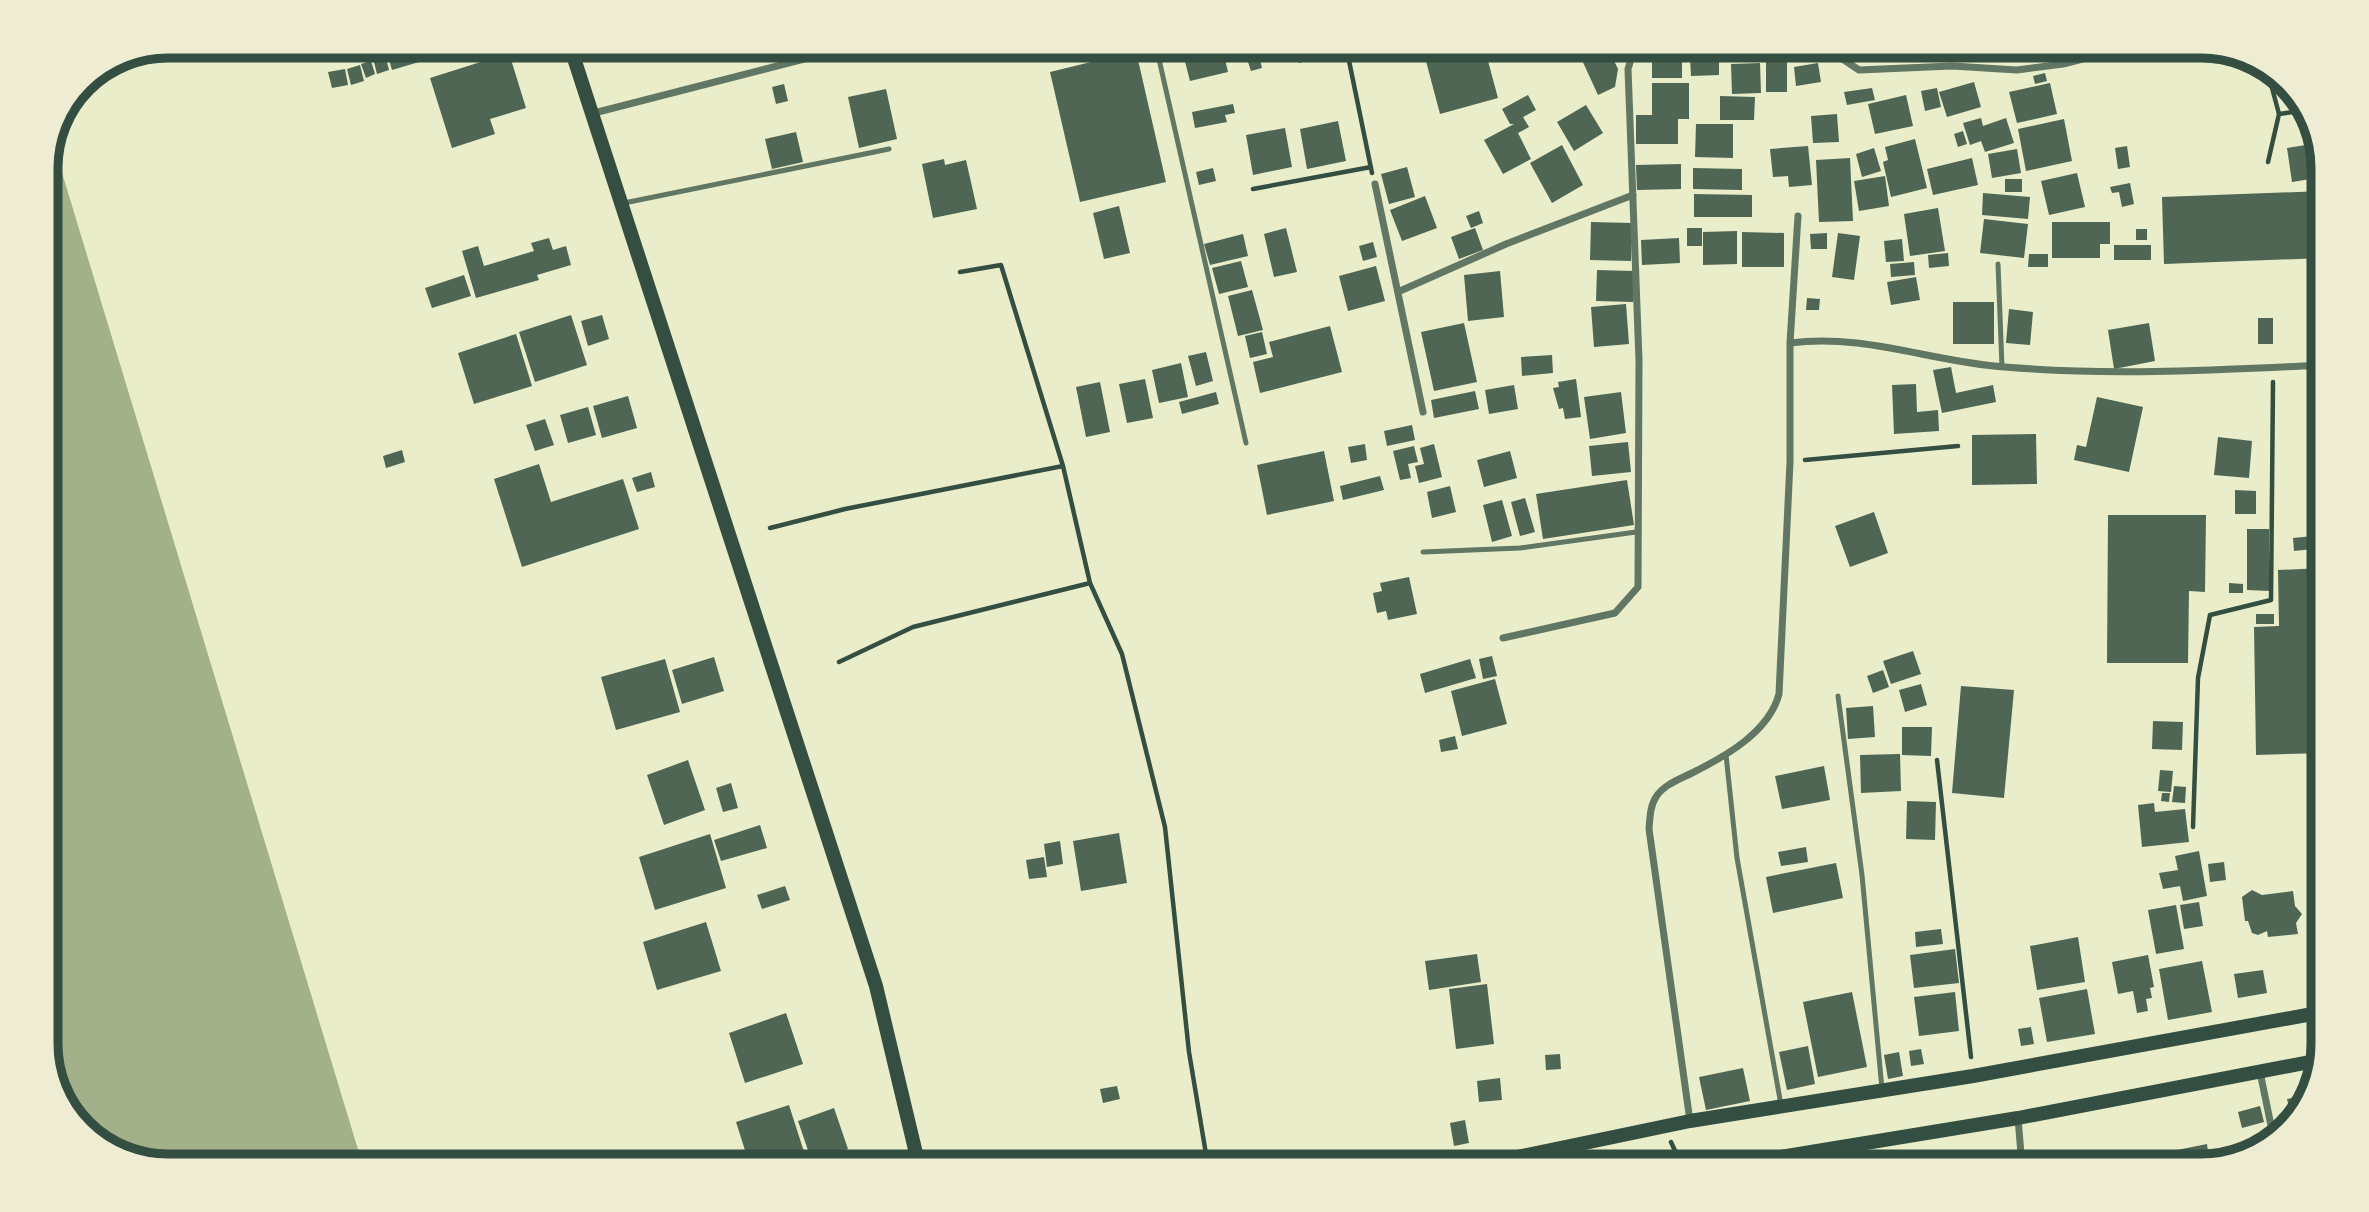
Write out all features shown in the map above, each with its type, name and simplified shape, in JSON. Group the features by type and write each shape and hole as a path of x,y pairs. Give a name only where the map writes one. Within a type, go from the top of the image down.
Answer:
{"main road":[{"path":"574,58 876,986 916,1154"},
{"path":"1538,1154 1690,1121 1973,1076 2311,1014"},
{"path":"1806,1154 2018,1118 2309,1062"}],"street":[{"path":"594,113 808,58"},
{"path":"1503,638 1615,613 1638,587 1636,532 1639,360 1628,69 1631,58"},
{"path":"1841,58 1859,70 1952,66 2017,70 2087,58"},
{"path":"1375,184 1400,291 1423,412"},
{"path":"1400,291 1506,243 1633,195"},
{"path":"1690,1121 1649,829 1650,813 1657,795 1670,784 1727,755 1775,711 1779,694 1790,461 1790,343 1798,216"},
{"path":"1790,343 1820,339 1886,345 1945,359 2002,367 2092,373 2311,365"},
{"path":"2260,1072 2272,1129"},
{"path":"2018,1118 2021,1154"},
{"path":"1838,1149 1839,1154"}],"lane":[{"path":"1159,58 1246,443"},
{"path":"623,203 888,149"},
{"path":"1998,264 2002,367"},
{"path":"1423,552 1520,548 1636,532"},
{"path":"1838,696 1862,875 1882,1089"},
{"path":"1727,755 1737,858 1782,1105"}],"path":[{"path":"1348,58 1375,184"},
{"path":"2268,162 2279,114 2271,82"},
{"path":"2279,114 2296,111"},
{"path":"1253,189 1371,167"},
{"path":"960,272 1001,265 1063,466 1090,583 1122,654 1165,827 1189,1052 1206,1154"},
{"path":"2193,827 2198,678 2210,615 2271,600 2273,367"},
{"path":"1790,461 1958,446"},
{"path":"770,528 845,509 1063,466"},
{"path":"839,662 914,628 1090,583"},
{"path":"1937,760 1973,1076"},
{"path":"1665,1128 1676,1154"}],"shaded area":[{"path":"58,160 359,1154 167,1154 139,1151 106,1136 95,1127 76,1106 64,1080 58,1052"}],"building":[{"path":"386,58 389,70 377,74 374,62"},
{"path":"389,58 418,58 419,62 392,70"},
{"path":"493,58 511,58 526,108 490,119 495,134 452,148 430,78"},
{"path":"1107,58 1138,58 1166,182 1080,202 1050,72"},
{"path":"1184,58 1225,58 1228,72 1190,81"},
{"path":"1260,58 1262,68 1251,71 1247,59"},
{"path":"1298,58 1320,58 1299,63"},
{"path":"1425,58 1487,58 1498,98 1440,114"},
{"path":"1581,58 1613,58 1618,69 1615,87 1598,95"},
{"path":"1690,58 1719,58 1719,75 1691,76"},
{"path":"1682,59 1682,78 1652,78 1652,60"},
{"path":"371,61 375,74 366,78 361,64"},
{"path":"1766,62 1787,62 1787,92 1766,92"},
{"path":"1760,63 1761,93 1732,94 1731,64"},
{"path":"1818,63 1821,82 1796,86 1794,67"},
{"path":"360,65 364,81 351,85 347,69"},
{"path":"345,69 348,85 332,88 328,72"},
{"path":"2045,73 2047,81 2035,84 2033,76"},
{"path":"1974,82 1981,107 1947,117 1939,92"},
{"path":"1652,83 1689,83 1689,119 1678,119 1678,144 1636,144 1636,115 1652,115"},
{"path":"2050,83 2057,114 2017,123 2009,92"},
{"path":"784,84 788,101 776,104 772,87"},
{"path":"1872,88 1875,100 1847,105 1844,92"},
{"path":"1937,88 1941,107 1925,111 1921,91"},
{"path":"886,89 897,139 859,148 848,97"},
{"path":"1528,95 1536,110 1523,117 1529,127 1518,133 1531,159 1503,174 1484,140 1514,124 1510,124 1502,109"},
{"path":"1906,95 1913,126 1875,134 1868,104"},
{"path":"1720,96 1755,97 1754,120 1720,120"},
{"path":"1233,104 1235,113 1225,115 1227,122 1195,128 1192,112"},
{"path":"1586,105 1603,133 1574,151 1557,122"},
{"path":"1837,114 1839,142 1813,143 1811,116"},
{"path":"1981,118 1983,126 2006,118 2014,143 1985,152 1981,141 1970,145 1963,123"},
{"path":"2064,119 2072,161 2026,171 2018,129"},
{"path":"1338,121 1346,161 1307,169 1300,129"},
{"path":"1696,124 1733,124 1733,158 1695,157"},
{"path":"1285,128 1292,167 1253,175 1246,135"},
{"path":"1963,131 1967,144 1958,147 1954,134"},
{"path":"796,132 803,162 772,169 765,139"},
{"path":"1915,139 1927,188 1891,197 1883,162 1888,160 1885,147"},
{"path":"1562,145 1583,185 1552,203 1530,163"},
{"path":"2309,145 2311,179 2292,182 2287,148"},
{"path":"1808,146 1812,185 1789,187 1788,176 1773,177 1770,149"},
{"path":"2127,146 2130,167 2118,169 2115,148"},
{"path":"1874,148 1881,171 1862,177 1856,154"},
{"path":"2017,149 2021,173 1992,178 1988,154"},
{"path":"1850,158 1853,221 1819,222 1816,160"},
{"path":"1972,158 1978,185 1933,195 1927,169"},
{"path":"944,159 945,165 966,160 977,209 933,218 922,164"},
{"path":"1681,164 1681,189 1637,190 1636,165"},
{"path":"1407,167 1415,197 1389,204 1381,174"},
{"path":"1213,168 1216,181 1199,185 1196,172"},
{"path":"1693,168 1742,169 1742,190 1693,189"},
{"path":"2077,173 2085,207 2049,215 2041,181"},
{"path":"1885,176 1889,206 1859,211 1854,181"},
{"path":"2005,179 2022,179 2022,192 2005,192"},
{"path":"2130,183 2134,204 2122,207 2119,192 2112,193 2110,187"},
{"path":"2311,191 2311,258 2164,264 2162,197"},
{"path":"1983,193 2030,197 2028,219 1982,215"},
{"path":"1694,194 1752,195 1752,217 1694,217"},
{"path":"1425,196 1437,228 1402,241 1390,210"},
{"path":"1119,206 1130,253 1104,259 1093,213"},
{"path":"1938,208 1945,251 1910,256 1904,214"},
{"path":"1479,211 1483,223 1471,228 1466,216"},
{"path":"1984,219 2028,224 2024,258 1980,253"},
{"path":"1591,222 1632,223 1631,261 1590,260"},
{"path":"2052,222 2110,222 2110,244 2100,244 2100,258 2052,258"},
{"path":"1286,228 1297,272 1274,277 1264,234"},
{"path":"1475,228 1483,250 1459,259 1451,237"},
{"path":"1687,228 1702,228 1702,246 1687,246"},
{"path":"2136,229 2147,229 2147,240 2136,240"},
{"path":"1737,231 1737,264 1703,265 1703,232"},
{"path":"1742,232 1784,233 1784,267 1742,267"},
{"path":"1827,233 1827,249 1811,249 1810,234"},
{"path":"1838,233 1860,236 1854,280 1832,277"},
{"path":"1243,234 1248,256 1210,265 1204,244"},
{"path":"549,238 553,250 566,246 571,265 537,275 539,280 476,298 462,251 478,246 484,266 534,251 531,243"},
{"path":"1679,238 1680,263 1642,265 1641,240"},
{"path":"1902,239 1904,261 1886,262 1884,241"},
{"path":"1373,242 1377,257 1363,261 1359,246"},
{"path":"2114,245 2151,245 2151,260 2114,260"},
{"path":"1948,253 1949,266 1929,268 1928,255"},
{"path":"2029,254 2048,254 2048,267 2028,267"},
{"path":"1241,261 1248,287 1219,294 1212,268"},
{"path":"1914,262 1915,275 1891,277 1890,264"},
{"path":"1376,266 1385,301 1348,311 1339,276"},
{"path":"1597,270 1634,271 1633,302 1596,301"},
{"path":"1500,271 1504,317 1468,321 1464,275"},
{"path":"464,275 471,296 432,308 425,288"},
{"path":"1916,277 1920,300 1891,305 1887,282"},
{"path":"1252,290 1263,330 1238,336 1228,296"},
{"path":"1807,298 1820,299 1819,310 1806,310"},
{"path":"1953,302 1994,302 1994,344 1953,344"},
{"path":"1626,304 1629,344 1594,347 1591,307"},
{"path":"2009,309 2033,312 2030,345 2006,343"},
{"path":"571,315 587,365 535,382 519,332"},
{"path":"602,315 609,339 588,346 581,321"},
{"path":"2258,318 2273,318 2273,344 2258,344"},
{"path":"1464,323 1477,382 1434,391 1421,332"},
{"path":"2149,323 2155,361 2114,369 2108,330"},
{"path":"1330,326 1342,372 1260,393 1253,362 1273,357 1269,342"},
{"path":"1262,332 1267,354 1250,358 1245,336"},
{"path":"516,334 532,386 474,404 458,353"},
{"path":"1206,352 1213,381 1196,386 1188,356"},
{"path":"1552,355 1553,373 1522,376 1521,357"},
{"path":"1181,363 1188,397 1159,403 1152,370"},
{"path":"1951,367 1956,393 1993,385 1996,402 1942,413 1933,370"},
{"path":"1145,379 1153,418 1127,423 1119,384"},
{"path":"1576,379 1581,417 1565,419 1563,408 1559,409 1553,388 1559,387 1558,382"},
{"path":"1100,382 1110,432 1086,437 1076,387"},
{"path":"1916,384 1917,412 1938,410 1939,431 1894,434 1892,385"},
{"path":"1514,385 1518,409 1489,414 1485,390"},
{"path":"1475,391 1479,409 1434,418 1431,400"},
{"path":"1216,392 1219,404 1182,414 1179,402"},
{"path":"1621,392 1626,433 1590,439 1584,397"},
{"path":"628,396 637,428 602,438 593,406"},
{"path":"2097,397 2143,407 2129,472 2074,460 2077,445 2086,447"},
{"path":"588,407 596,435 568,443 560,415"},
{"path":"545,419 554,445 535,451 526,425"},
{"path":"1412,425 1415,440 1387,446 1384,431"},
{"path":"2036,434 2037,484 1972,485 1972,435"},
{"path":"2218,437 2252,441 2249,478 2214,475"},
{"path":"1628,442 1631,472 1592,476 1589,446"},
{"path":"1365,444 1367,460 1351,463 1348,447"},
{"path":"1434,444 1442,477 1419,483 1415,466 1424,464 1420,448"},
{"path":"1414,446 1418,462 1408,464 1411,478 1400,480 1393,451"},
{"path":"402,450 405,462 386,468 383,456"},
{"path":"1324,451 1334,501 1267,515 1257,465"},
{"path":"1510,451 1517,478 1484,487 1477,460"},
{"path":"539,464 551,502 623,479 639,529 522,567 494,479"},
{"path":"651,472 655,487 637,492 632,478"},
{"path":"1380,476 1384,490 1343,500 1340,486"},
{"path":"1627,480 1634,525 1543,539 1536,494"},
{"path":"1450,486 1456,512 1432,518 1427,492"},
{"path":"2235,490 2256,491 2256,514 2235,514"},
{"path":"1525,498 1535,532 1520,536 1511,502"},
{"path":"1502,500 1512,536 1492,542 1483,505"},
{"path":"1874,512 1888,553 1850,567 1835,526"},
{"path":"2108,515 2206,515 2205,592 2189,591 2188,663 2107,663"},
{"path":"2247,529 2269,529 2269,591 2247,590"},
{"path":"2311,536 2311,549 2294,551 2293,538"},
{"path":"2311,569 2311,753 2256,755 2254,627 2279,626 2278,570"},
{"path":"1409,577 1417,614 1388,620 1386,611 1377,613 1373,593 1382,591 1380,583"},
{"path":"2229,583 2243,584 2243,593 2229,593"},
{"path":"2256,614 2274,614 2274,624 2256,624"},
{"path":"1913,651 1921,674 1891,684 1883,661"},
{"path":"1492,656 1497,676 1483,679 1479,659"},
{"path":"714,657 724,691 682,704 672,670"},
{"path":"665,659 680,712 616,730 601,677"},
{"path":"1470,659 1476,678 1425,693 1420,674"},
{"path":"1883,670 1889,687 1873,693 1867,676"},
{"path":"1495,679 1507,724 1462,736 1451,691"},
{"path":"1921,684 1927,705 1905,712 1899,690"},
{"path":"1961,686 2014,690 2004,798 1952,793"},
{"path":"1873,706 1875,737 1848,739 1846,708"},
{"path":"2153,721 2183,722 2182,750 2152,749"},
{"path":"1902,727 1932,727 1931,756 1902,755"},
{"path":"1455,736 1458,749 1441,752 1439,740"},
{"path":"1900,754 1901,791 1861,793 1860,755"},
{"path":"688,760 705,810 664,825 647,775"},
{"path":"1824,766 1830,800 1782,809 1775,776"},
{"path":"2160,770 2173,771 2171,792 2158,791"},
{"path":"731,783 738,808 723,812 716,788"},
{"path":"2174,786 2186,787 2185,803 2172,802"},
{"path":"2162,793 2170,793 2169,802 2161,801"},
{"path":"1907,801 1936,802 1935,840 1906,839"},
{"path":"2154,803 2155,812 2185,809 2189,842 2142,847 2138,805"},
{"path":"760,825 767,848 721,861 714,840"},
{"path":"1119,833 1127,883 1081,891 1073,841"},
{"path":"710,834 726,888 655,910 639,857"},
{"path":"1060,841 1063,864 1047,867 1044,844"},
{"path":"1806,847 1808,862 1781,866 1778,852"},
{"path":"2199,851 2207,896 2183,901 2180,886 2163,889 2159,873 2178,870 2175,856"},
{"path":"1044,857 1047,877 1029,879 1026,860"},
{"path":"2224,862 2226,880 2210,882 2208,864"},
{"path":"1836,863 1843,898 1773,913 1766,877"},
{"path":"785,886 790,900 762,909 757,895"},
{"path":"2252,890 2262,895 2293,891 2295,906 2302,914 2296,923 2298,934 2268,937 2267,931 2258,935 2252,933 2248,921 2245,921 2242,897"},
{"path":"2199,902 2203,926 2184,929 2180,905"},
{"path":"2176,905 2184,949 2156,954 2148,910"},
{"path":"706,922 721,971 657,990 643,942"},
{"path":"1941,929 1943,944 1916,947 1915,932"},
{"path":"2078,937 2085,982 2037,990 2030,946"},
{"path":"1955,949 1959,983 1914,988 1910,955"},
{"path":"1477,954 1481,982 1429,990 1425,961"},
{"path":"2148,955 2154,987 2150,988 2152,998 2146,999 2148,1011 2137,1013 2133,991 2118,994 2112,962"},
{"path":"2202,961 2212,1012 2168,1020 2159,969"},
{"path":"2263,970 2267,993 2238,998 2234,974"},
{"path":"1487,984 1494,1044 1456,1049 1449,989"},
{"path":"2087,989 2095,1034 2047,1042 2039,998"},
{"path":"1852,992 1867,1067 1818,1077 1803,1002"},
{"path":"1955,992 1959,1031 1919,1036 1914,997"},
{"path":"786,1013 803,1064 745,1083 729,1033"},
{"path":"2031,1027 2034,1044 2021,1046 2018,1029"},
{"path":"1808,1046 1815,1084 1787,1090 1779,1052"},
{"path":"1921,1049 1924,1064 1911,1066 1909,1051"},
{"path":"1899,1052 1903,1076 1888,1079 1884,1055"},
{"path":"1560,1054 1561,1069 1546,1070 1545,1055"},
{"path":"1743,1068 1750,1101 1706,1110 1699,1077"},
{"path":"1500,1078 1502,1100 1479,1102 1477,1081"},
{"path":"1117,1086 1120,1099 1103,1103 1100,1089"},
{"path":"2298,1097 2290,1110 2287,1099"},
{"path":"789,1105 805,1154 746,1154 736,1122"},
{"path":"2260,1106 2264,1122 2242,1128 2238,1112"},
{"path":"834,1108 848,1149 834,1154 809,1154 798,1121"},
{"path":"1465,1120 1469,1143 1454,1146 1450,1123"},
{"path":"2207,1144 2208,1154 2178,1154 2177,1150"}]}
